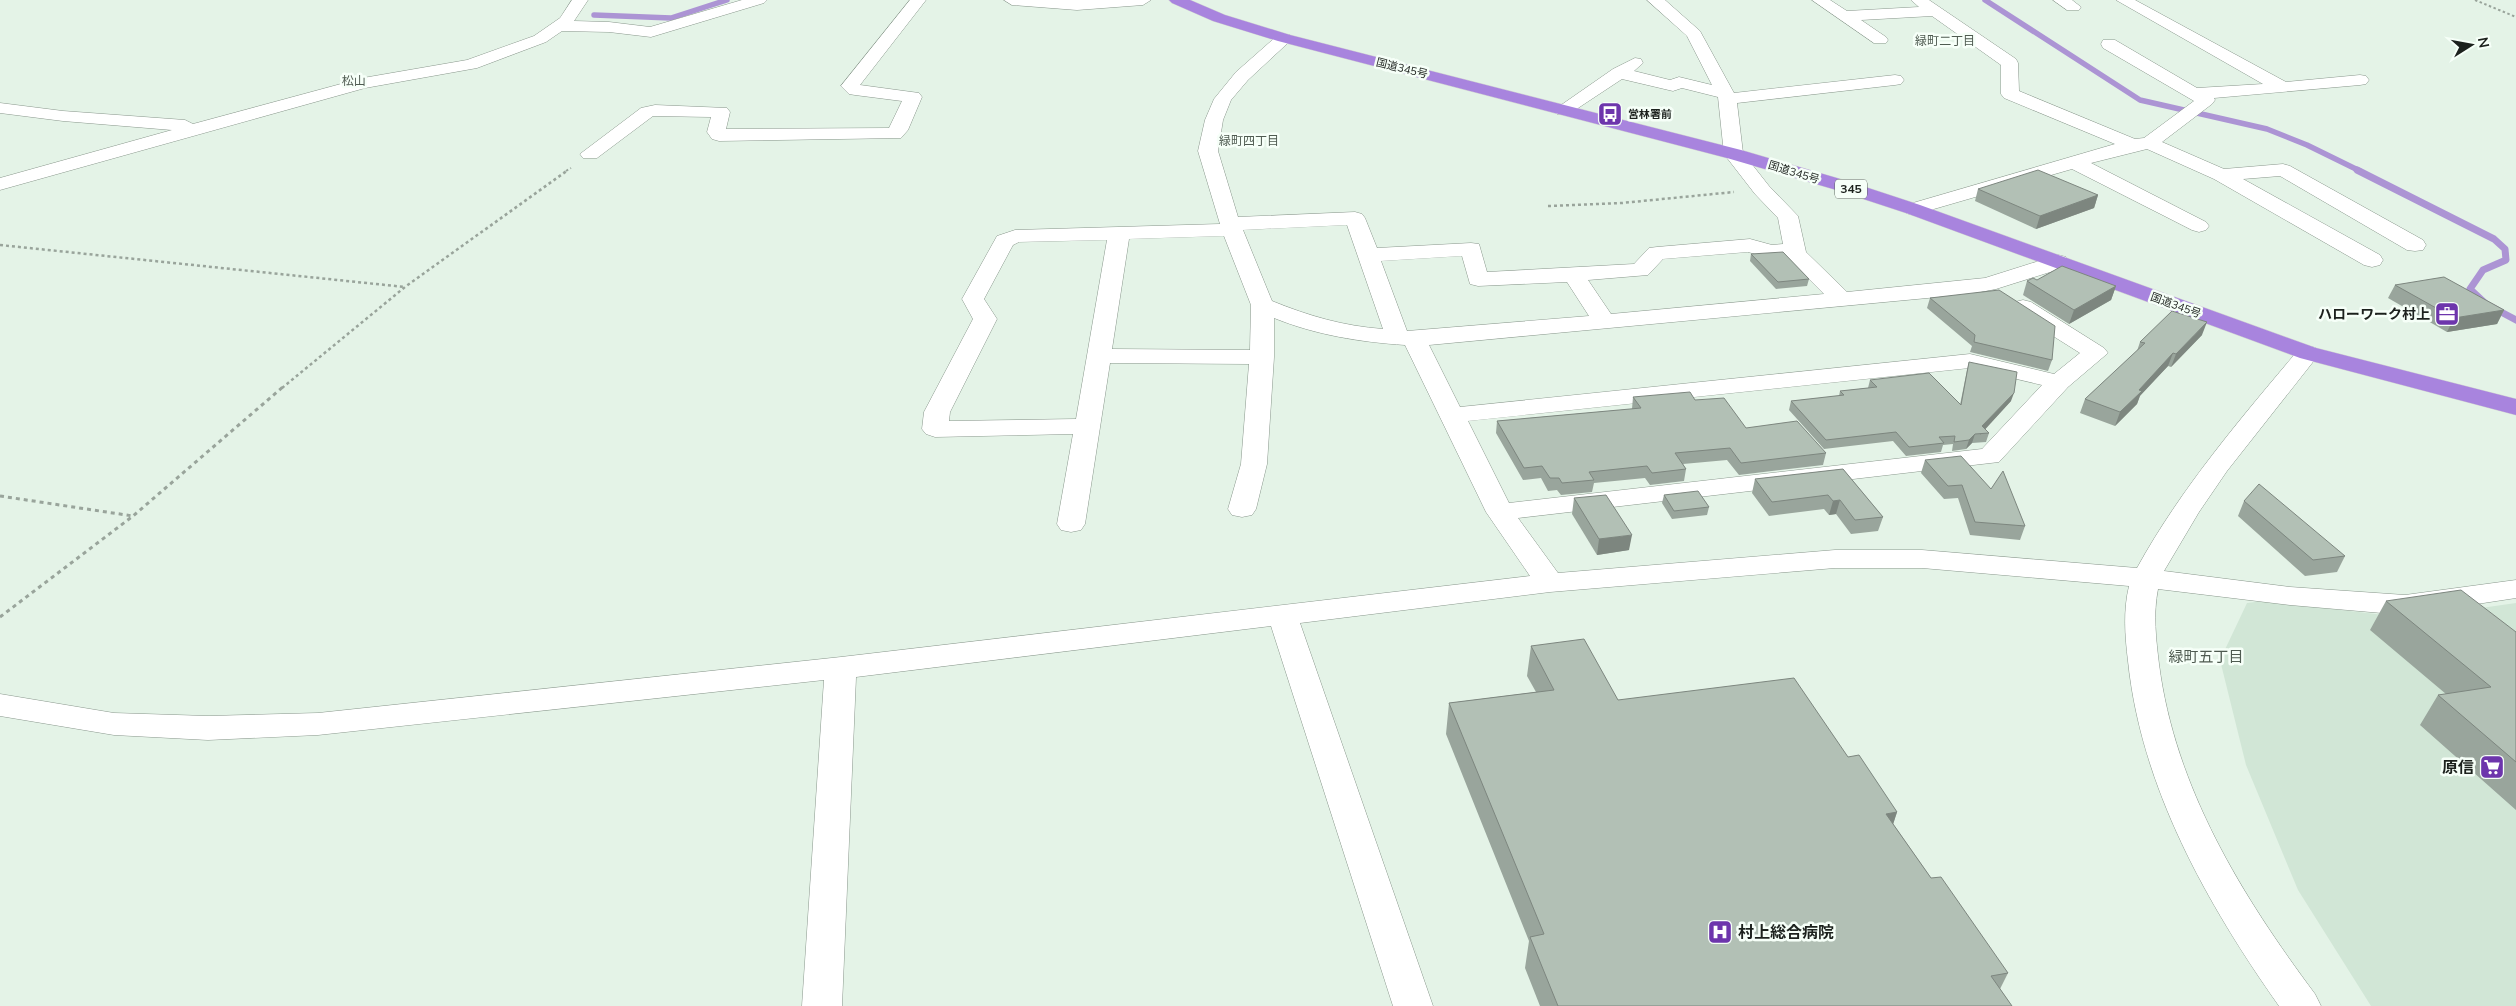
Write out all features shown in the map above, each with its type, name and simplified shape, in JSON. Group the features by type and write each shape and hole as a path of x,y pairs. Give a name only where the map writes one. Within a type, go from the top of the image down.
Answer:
{"highway":[{"name":"国道345号","path":"1178,0 1219,18 1284,38 1734,154 1913,209 2308,353 2516,407"}],"street":[{"path":"0,184 363,83 471,64 540,39 566,21 580,0"},
{"path":"558,26 600,27 651,32 759,0"},
{"path":"590,154 647,112 655,110 720,112 716,132 719,135 894,134 899,130 912,97 855,90 850,86 918,0"},
{"path":"1012,0 1077,5 1143,0"},
{"path":"1655,0 1672,12 1694,34 1727,96 1734,154 1762,190 1788,216 1796,254 1843,300"},
{"path":"1820,0 1880,40"},
{"path":"2124,0 2283,88"},
{"path":"1845,16 1926,5 2010,63 2010,94 2221,175 2372,260"},
{"path":"1242,509 1254,464 1262,357 1262,305 1231,227 1208,150 1214,120 1223,99 1242,76 1284,38"},
{"path":"1913,209 2141,144 2206,100 2109,44"},
{"path":"1563,110 1639,60"},
{"path":"1619,73 1673,86 1679,82 1727,96 1895,80"},
{"path":"2194,94 2283,88 2360,80"},
{"path":"0,108 63,116 204,127"},
{"path":"2074,162 2199,226"},
{"path":"2221,175 2283,170 2415,245"},
{"path":"1087,426 934,429 936,412 985,319 973,299 1004,241 1015,236 1119,233 1355,218 1406,339 1452,415 1500,512 1550,583"},
{"path":"1070,524 1119,233"},
{"path":"1370,256 1471,249 1478,279 1574,276 1640,270 1656,253 1750,245 1770,252 1795,250"},
{"path":"1262,305 1312,324 1354,334 1406,339 1843,300 1988,284 2058,262"},
{"path":"1574,276 1605,322"},
{"path":"1500,512 1990,456 2060,382 2096,353 1988,284"},
{"path":"2301,1006 2272,968 2217,878 2179,796 2155,728 2142,670 2140,616 2146,578 2184,514 2225,454 2308,353"},
{"path":"1099,356 1262,357"},
{"path":"1452,415 1970,361 2060,382"},
{"path":"0,705 114,724 208,728 318,724 841,668 1550,583 1745,565 1835,559 1922,559 2146,578 2290,596 2405,605 2516,589"},
{"path":"1283,616 1413,1006"},
{"path":"822,1006 841,668"}],"path":[{"path":"2475,0 2516,17"},
{"path":"0,617 133,516 320,355 405,287 590,154"},
{"path":"1548,206 1622,203 1762,190"},
{"path":"0,245 405,287"},
{"path":"0,496 133,516"}],"shaded area":[{"path":"2263,601 2411,618 2516,603 2516,1006 2371,1006 2298,890 2246,765 2220,660 2247,603"}],"building":[{"path":"2038,170 2098,195 2040,216 1978,189"},
{"path":"1783,252 1809,279 1778,282 1751,254"},
{"path":"2062,266 2116,286 2074,310 2027,281 2033,278 2037,280"},
{"path":"2444,277 2504,310 2454,318 2395,285"},
{"path":"1999,290 2055,326 2052,360 1974,342 1975,335 1930,298"},
{"path":"2172,311 2207,322 2176,354 2173,353 2139,390 2142,391 2120,412 2085,399 2145,343 2140,342"},
{"path":"1969,362 2017,372 2014,393 1982,426 1989,433 1975,434 1969,440 1954,442 1955,436 1939,437 1944,443 1909,447 1896,432 1826,440 1791,401 1844,395 1840,391 1877,387 1870,380 1929,373 1961,405"},
{"path":"1690,392 1695,400 1724,398 1746,428 1797,421 1826,453 1741,463 1730,448 1675,453 1686,469 1652,473 1647,466 1589,472 1594,480 1562,483 1559,478 1550,478 1542,466 1524,468 1497,421 1641,408 1633,397"},
{"path":"1961,456 1991,489 2003,471 2025,526 1975,522 1962,485 1948,486 1925,460"},
{"path":"1843,469 1883,517 1855,520 1840,500 1833,501 1828,495 1772,502 1755,479"},
{"path":"2259,484 2345,556 2313,560 2244,501"},
{"path":"1698,491 1709,507 1674,511 1664,495"},
{"path":"1606,495 1632,535 1599,539 1574,498"},
{"path":"2461,590 2516,632 2516,762 2438,695 2491,687 2386,601"},
{"path":"1584,639 1618,700 1794,678 1848,757 1859,755 1897,812 1886,814 1931,878 1941,877 2008,973 1991,976 2012,1006 1558,1006 1530,937 1544,934 1449,703 1554,690 1531,646"}],"waterway":[{"path":"594,15 671,18 727,0"},
{"path":"1985,0 2140,100 2267,129 2307,145 2360,171"},
{"path":"2357,170 2494,239 2505,249 2506,260 2483,270 2470,289 2486,304 2516,320"}],"place":[{"name":"営林署前","path":"1610,114"},
{"name":"ハローワーク村上","path":"2447,314"},
{"name":"原信","path":"2492,767"},
{"name":"村上総合病院","path":"1720,932"}],"district":[{"name":"緑町二丁目","path":"1945,41"},
{"name":"松山","path":"354,81"},
{"name":"緑町四丁目","path":"1249,141"},
{"name":"緑町五丁目","path":"2206,657"}]}
